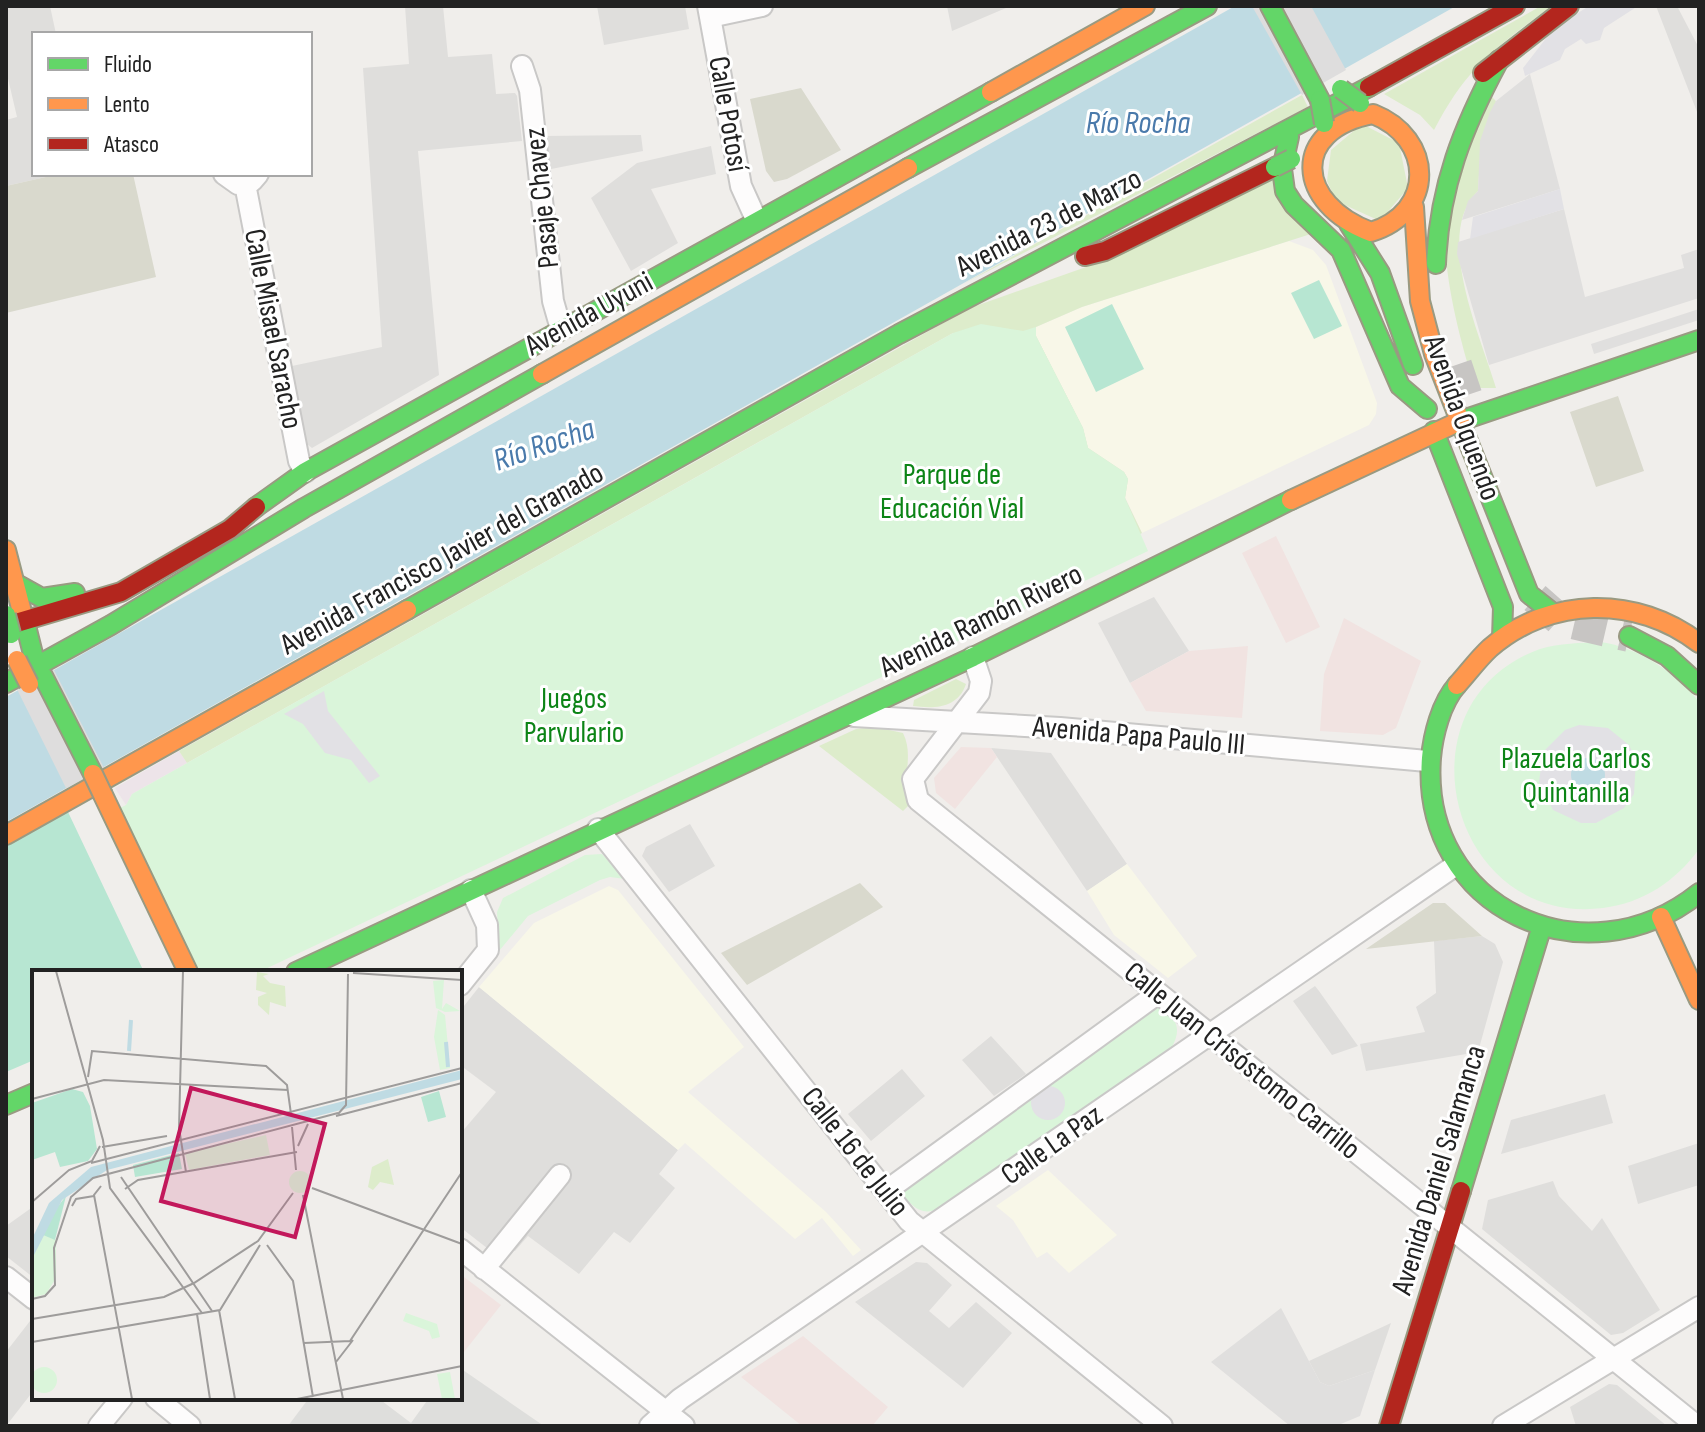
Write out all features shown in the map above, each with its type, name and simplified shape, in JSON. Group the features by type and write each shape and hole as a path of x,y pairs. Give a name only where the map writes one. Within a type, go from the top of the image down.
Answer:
{"main road":[{"path":"955,110 1116,6"},
{"name":"Avenida Uyuni","path":"13,622 99,601 121,592 230,529 280,487 305,472 756,219 1145,6"},
{"path":"967,135 1178,6"},
{"name":"Avenida Uyuni","path":"6,683 111,625 330,493 967,135 1048,95 1207,6"},
{"path":"1270,6 1327,89 1389,117 1405,132 1416,152 1420,174"},
{"name":"Avenida 23 de Marzo","path":"947,308 1291,130 1515,6"},
{"path":"1452,113 1462,94 1499,60 1569,6"},
{"path":"1439,287 1437,220 1446,171 1469,111 1499,60"},
{"path":"1327,89 1315,178 1320,196 1331,211 1349,224 1371,232 1397,226 1414,207 1420,174 1432,150"},
{"path":"1023,269 1105,251 1283,163 1342,120 1358,115 1389,117"},
{"path":"1291,130 1283,161 1285,191 1294,205 1341,250 1400,386 1427,409"},
{"name":"Avenida Oquendo","path":"1414,207 1417,284 1436,359 1529,594 1553,613"},
{"name":"Avenida Oquendo","path":"1349,224 1364,240 1382,276 1434,431 1503,607 1502,638"},
{"name":"Avenida Francisco Javier del Granado","path":"6,835 947,308"},
{"path":"1443,314 1456,365"},
{"name":"Avenida Ramón Rivero","path":"300,970 598,829 850,716 1434,431 1699,340"},
{"path":"15,583 42,598 55,598 99,585 280,487"},
{"path":"6,550 15,583 13,622 26,670 86,778 169,970"},
{"path":"1699,643 1673,625 1625,608 1596,606 1553,613 1502,638 1460,679 1439,718 1427,761 1433,813 1456,865 1493,904 1541,929 1583,933 1626,928 1661,917 1699,893"},
{"path":"1629,636 1657,648 1682,666 1699,685"},
{"path":"96,799 187,970"},
{"path":"1661,917 1699,1000"},
{"name":"Avenida Daniel Salamanca","path":"1389,1426 1541,929"},
{"path":"6,1105 32,1094"}],"street":[{"path":"709,11 762,6"},
{"name":"Calle Potosí","path":"709,11 741,186 756,219"},
{"name":"Pasaje Chavez","path":"522,66 530,90 553,301 561,329"},
{"name":"Calle Misael Saracho","path":"226,176 230,181 251,179 299,461 305,472"},
{"name":"Calle Juan Crisóstomo Carrillo","path":"973,657 981,681 979,693 913,779 918,800 1697,1426"},
{"name":"Avenida Papa Paulo III","path":"850,716 1060,728 1427,761"},
{"name":"Calle 16 de Julio","path":"598,829 923,1235 1157,1425"},
{"name":"Calle La Paz","path":"650,1426 665,1411 1456,865"},
{"path":"462,982 488,950 487,925 471,890"},
{"name":"Calle La Paz","path":"886,1191 1157,994"},
{"path":"484,1269 560,1175"},
{"path":"462,1251 684,1426"},
{"path":"6,1277 32,1297"},
{"path":"1503,1426 1524,1420 1614,1359 1699,1307"},
{"path":"99,1426 120,1400"},
{"path":"158,1400 190,1426"}],"shaded area":[{"path":"6,6 50,6 56,32 32,32 32,176 50,176 6,186 6,120 17,117 6,70"},
{"path":"405,6 443,6 448,57 492,54 496,94 515,93 517,96 522,141 418,151 439,375 312,448 307,444 292,366 382,347 363,68 409,64"},
{"path":"597,6 685,6 689,29 604,45"},
{"path":"947,6 1006,6 1006,8 952,31"},
{"path":"1589,6 1638,6 1604,28 1600,40 1586,44 1581,39 1565,49 1560,60 1525,76 1523,68 1554,28"},
{"path":"1656,6 1677,6 1699,48 1699,117"},
{"path":"1530,74 1560,189 1462,220 1468,201 1478,191 1480,141 1490,112 1496,101"},
{"path":"801,88 841,150 787,179 774,182 766,171 750,99"},
{"path":"641,135 643,151 546,170 543,136"},
{"path":"711,146 716,174 651,189 678,243 631,271 591,198 637,163"},
{"path":"50,176 133,176 156,277 6,313 6,186"},
{"path":"1560,189 1564,209 1470,239 1473,217"},
{"path":"1564,209 1585,297 1684,268 1681,255 1699,249 1699,298 1489,365 1457,254 1458,242"},
{"path":"1289,241 1313,250 1326,265 1377,403 1376,414 1369,425 1142,533 1125,497 1128,479 1124,472 1088,448 1083,428 1036,336 1036,327 1082,307"},
{"path":"1699,309 1699,320 1594,354 1591,344"},
{"path":"1618,396 1644,471 1596,487 1570,412"},
{"path":"1276,536 1320,627 1286,643 1242,553"},
{"path":"1154,597 1189,651 1130,683 1098,623"},
{"path":"1344,618 1421,661 1396,728 1383,735 1320,731 1324,674"},
{"path":"1248,646 1242,718 1146,711 1130,683 1189,651"},
{"path":"324,691 328,711 380,776 369,783 351,760 325,753 303,724 284,714"},
{"path":"1579,725 1608,728 1629,745 1636,760 1634,794 1624,808 1596,823 1581,823 1553,810 1539,782 1543,752 1565,730"},
{"path":"961,747 991,748 997,757 955,809 936,793 934,778"},
{"path":"991,748 1051,753 1127,864 1087,891"},
{"path":"179,751 187,763 132,794 126,805 115,788"},
{"path":"690,824 715,866 669,892 642,856 646,847"},
{"path":"1127,864 1197,956 1168,978 1114,935 1087,891"},
{"path":"860,883 883,907 747,985 721,953"},
{"path":"609,886 618,890 744,1047 688,1092 826,1212 861,1250 853,1256 822,1218 795,1239 685,1143 678,1150 479,987 534,923"},
{"path":"1433,903 1445,903 1482,936 1366,949"},
{"path":"1482,936 1495,944 1503,962 1478,1052 1366,1071 1360,1044 1425,1032 1416,1007 1436,993 1434,941"},
{"path":"1315,986 1358,1046 1332,1055 1293,1001"},
{"path":"479,987 678,1150 659,1174 675,1188 630,1243 614,1232 579,1274 528,1236 515,1251 497,1238 487,1248 462,1229 462,1132 496,1092 462,1066 462,1008"},
{"path":"991,1036 1026,1074 994,1096 962,1060"},
{"path":"902,1069 925,1096 871,1141 848,1114"},
{"path":"1048,1086 1060,1091 1065,1103 1060,1115 1048,1120 1036,1115 1031,1103 1036,1091"},
{"path":"1605,1094 1613,1123 1501,1154 1511,1120"},
{"path":"1699,1143 1699,1185 1638,1204 1628,1166"},
{"path":"1048,1170 1117,1235 1069,1273 1047,1252 1037,1258 1013,1220 996,1206"},
{"path":"1553,1181 1559,1196 1592,1231 1602,1218 1660,1310 1623,1333 1611,1335 1482,1229 1488,1200"},
{"path":"32,1207 32,1276 6,1256 6,1226"},
{"path":"916,1262 927,1263 952,1285 929,1311 949,1328 976,1302 1012,1333 963,1388 855,1302"},
{"path":"462,1276 501,1305 462,1354"},
{"path":"1281,1308 1320,1382 1329,1386 1375,1370 1360,1416 1336,1426 1290,1426 1211,1362"},
{"path":"30,1321 32,1393 6,1426 6,1352"},
{"path":"1391,1323 1375,1370 1329,1386 1320,1382 1309,1361"},
{"path":"803,1336 888,1407 872,1426 802,1426 741,1377"},
{"path":"462,1369 544,1426 288,1426 308,1400 381,1400 411,1423 428,1400 462,1400"},
{"path":"1609,1384 1617,1385 1667,1426 1576,1426 1570,1407"}],"green space":[{"path":"1541,6 1551,6 1484,60 1459,89 1434,130 1420,115 1384,94"},
{"path":"1489,94 1496,101 1481,140 1478,191 1465,210 1460,233 1464,286 1496,388 1475,388 1450,291 1445,214 1457,167"},
{"path":"1302,95 1308,107 963,284"},
{"path":"1362,124 1399,143 1408,188 1380,221 1336,201 1327,181 1331,150"},
{"path":"1275,176 1314,233 1082,307 1036,327 1036,336 1083,428 1088,448 1124,472 1128,479 1125,498 1142,533 1125,543 953,333 187,763 179,751 970,308 1103,261"},
{"path":"1319,280 1342,326 1314,339 1291,293"},
{"path":"1112,304 1144,369 1096,392 1065,327"},
{"name":"Parque de Educación Vial","path":"981,324 1023,331 1036,327 1036,336 1083,428 1088,448 1124,472 1128,479 1125,498 1148,551 263,970 199,970 118,809 126,805 132,794 953,333"},
{"name":"Plazuela Carlos Quintanilla","path":"1601,642 1628,649 1655,663 1679,681 1699,702 1699,849 1669,880 1632,901 1603,908 1550,904 1508,883 1477,848 1459,806 1455,759 1466,714 1494,676 1540,649"},
{"path":"956,679 966,684 952,702 937,707 913,706 914,700"},
{"path":"875,727 903,733 906,742 906,786 910,804 903,811 819,746 856,729"},
{"path":"68,812 143,970 32,970 32,1061 6,1072 6,846"},
{"path":"602,854 625,879 610,877 600,880 528,916 499,951 497,912 503,898 585,855"},
{"path":"1156,1003 1177,1027 1172,1047 936,1210 919,1209 898,1189"}],"water":[{"name":"Río Rocha","path":"1235,6 1456,6 6,822 6,697"},
{"path":"1588,758 1600,763 1605,775 1600,787 1588,792 1576,787 1571,775 1576,763"}],"pier":[{"path":"1252,6 1311,6 1346,70 1302,95"},
{"path":"6,667 54,670 104,768 66,788"}],"tunnel":[{"path":"1456,365 1474,418"},
{"path":"1535,598 1560,620 1629,636"}],"traffic: fast":[{"path":"908,168 1207,6"},
{"path":"1270,6 1320,100"},
{"path":"1436,264 1442,209 1455,158 1474,109 1499,60"},
{"path":"407,610 899,334 1369,87"},
{"path":"1341,89 1360,103"},
{"path":"256,507 305,472 991,92"},
{"path":"1320,100 1324,123"},
{"path":"1289,137 1282,169 1285,191 1294,205 1341,250 1400,386 1427,409"},
{"path":"1275,167 1291,159"},
{"path":"1349,224 1380,273 1413,365"},
{"path":"1553,613 1529,594 1460,421 1699,340"},
{"path":"6,683 111,625 304,508 542,374"},
{"path":"1434,431 1503,607 1502,638"},
{"path":"300,970 973,657 1291,500"},
{"path":"15,583 42,598 75,593"},
{"path":"6,615 11,634"},
{"path":"27,630 33,654"},
{"path":"1629,636 1667,656 1699,685"},
{"path":"43,676 93,774"},
{"path":"1457,685 1442,710 1434,739 1431,758 1435,811 1452,856 1481,891 1518,916 1561,930 1607,932 1654,920 1699,893"},
{"path":"1461,1191 1541,929"},
{"path":"6,1105 32,1094"}],"traffic: slow":[{"path":"991,92 1145,6"},
{"path":"1373,114 1393,125 1408,140 1419,174 1416,192 1407,208 1392,222 1371,232 1346,220 1328,204 1317,187 1312,168 1316,151 1327,135 1346,123 1373,114"},
{"path":"542,374 908,168"},
{"path":"1291,500 1460,421 1434,354 1420,301 1414,207"},
{"path":"6,550 22,612"},
{"path":"1457,685 1490,648 1514,631 1566,611 1594,608 1649,616 1675,627 1699,643"},
{"path":"6,835 407,610"},
{"path":"17,660 29,684"},
{"path":"93,774 103,795"},
{"path":"103,795 187,970"},
{"path":"1661,917 1699,1000"}],"traffic: jam":[{"path":"1369,87 1515,6"},
{"path":"1483,73 1569,6"},
{"path":"1085,256 1105,251 1275,167"},
{"path":"6,626 121,592 230,529 256,507"},
{"path":"1389,1426 1461,1191"}],"park label":[{"name":"Juegos Parvulario","path":"574,716"}]}
